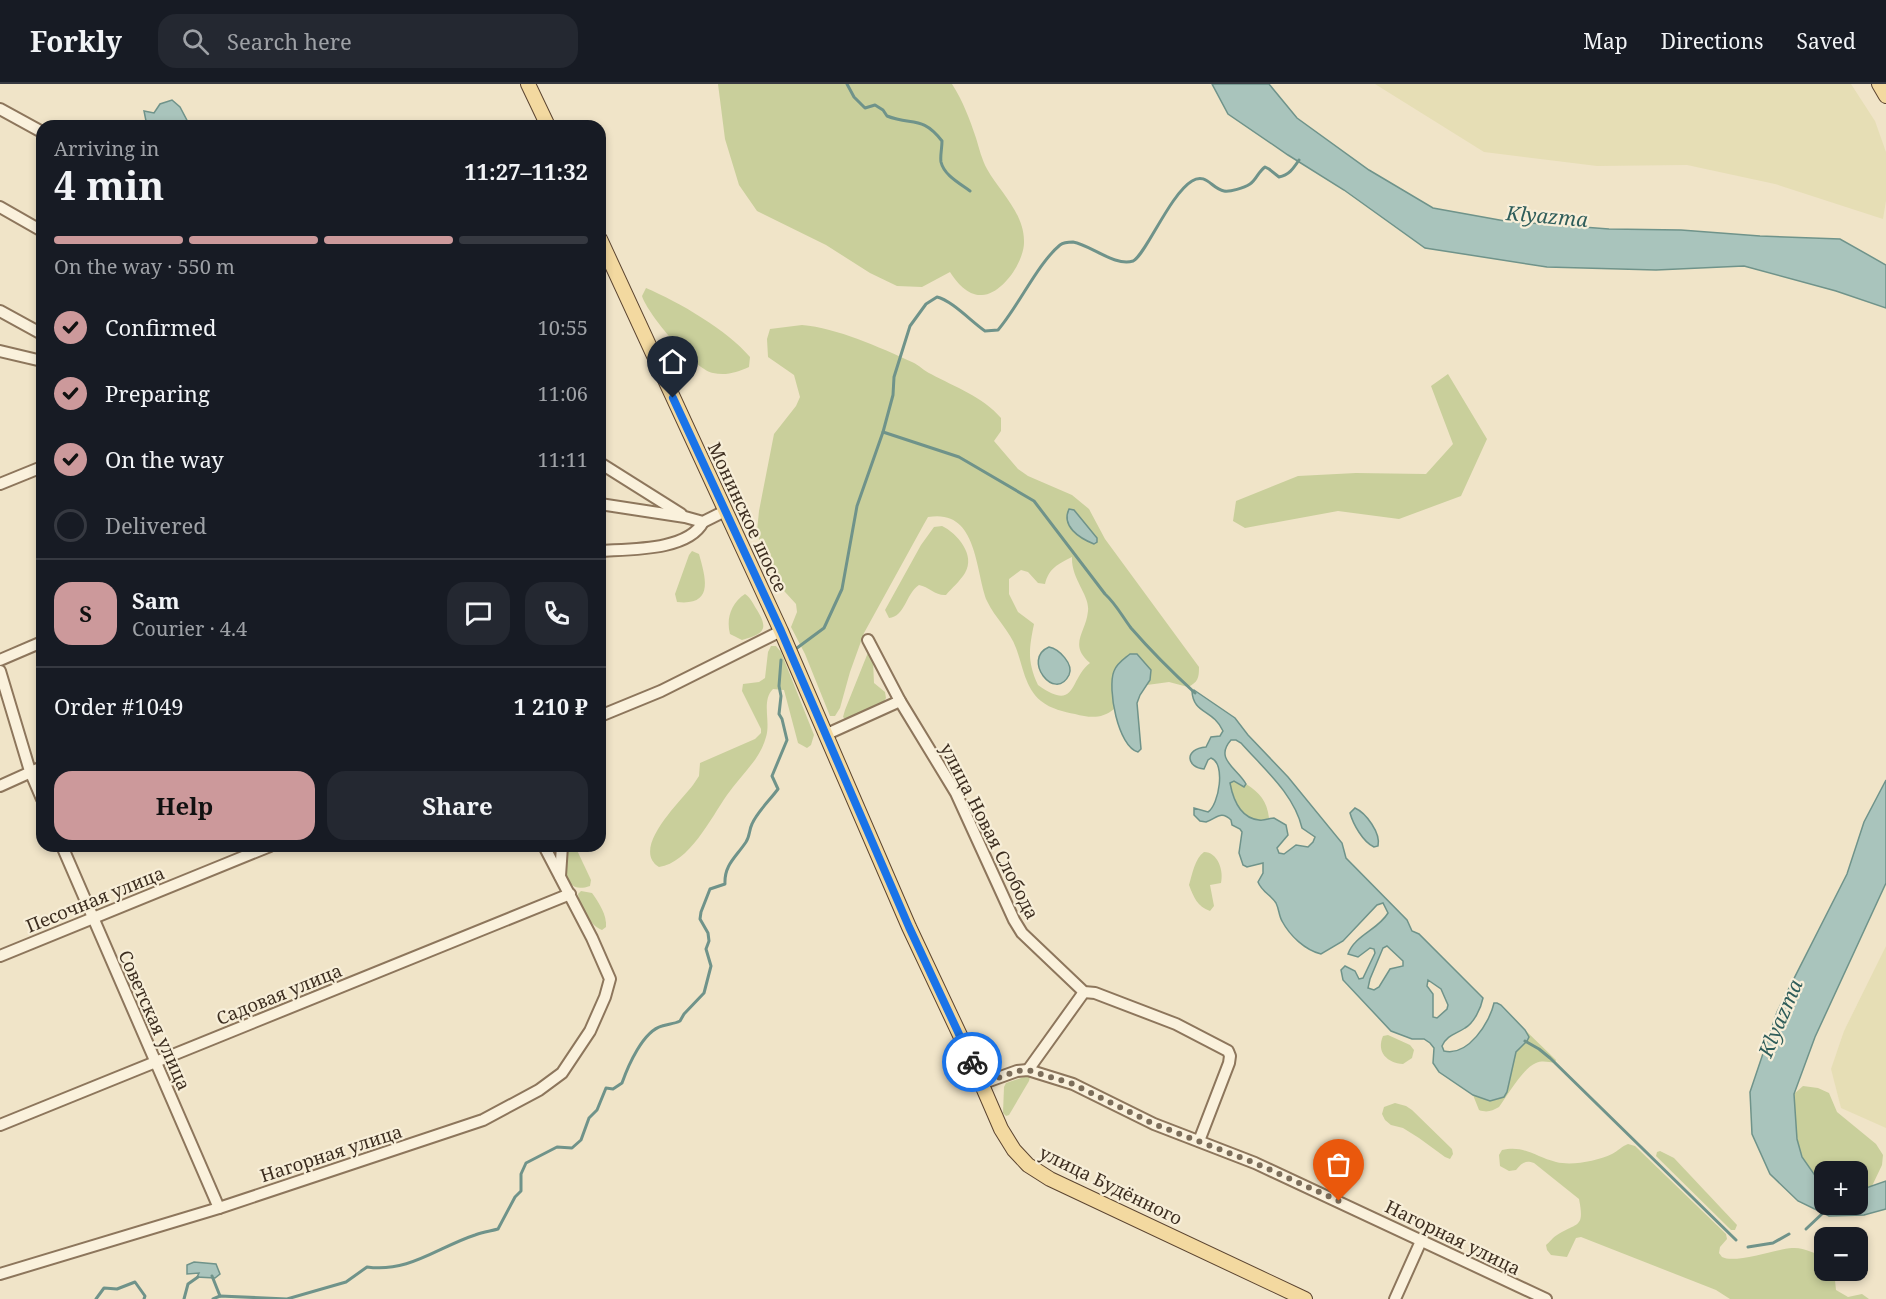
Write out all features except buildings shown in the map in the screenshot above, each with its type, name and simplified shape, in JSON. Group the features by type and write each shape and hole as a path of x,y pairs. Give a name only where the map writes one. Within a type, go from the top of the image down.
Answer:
{"main road":[{"path":"528,84 545,120"},
{"path":"1879,84 1886,96"},
{"name":"Монинское шоссе","path":"606,252 829,740"},
{"name":"улица Будённого","path":"829,740 909,927 1001,1129 1014,1150 1028,1165 1050,1179 1237,1265 1305,1299"}],"street":[{"path":"0,109 36,129"},
{"path":"0,207 36,228"},
{"path":"0,311 36,331"},
{"path":"0,351 36,360"},
{"path":"606,466 686,517"},
{"path":"0,484 36,469"},
{"path":"606,505 686,517 703,522"},
{"path":"606,551 642,548 686,539 700,528 703,522 725,511"},
{"path":"606,713 661,690 781,631"},
{"name":"улица Новая Слобода","path":"868,640 900,701 956,792 1022,933 1084,992 1095,993 1176,1024 1228,1051 1229,1063 1198,1141"},
{"path":"0,660 36,645"},
{"path":"0,671 36,785"},
{"path":"829,740 900,701"},
{"path":"0,786 36,769"},
{"name":"Советская улица","path":"65,852 219,1208"},
{"name":"Песочная улица","path":"0,956 255,852"},
{"path":"547,852 570,894"},
{"path":"555,899 560,878 562,852"},
{"name":"Садовая улица","path":"0,1125 570,894"},
{"name":"Нагорная улица","path":"0,1274 219,1208 483,1120 540,1090 562,1073 590,1031 610,979 570,894"},
{"path":"981,1084 1017,1071 1028,1070 1084,992"},
{"name":"Нагорная улица","path":"1028,1070 1073,1084 1154,1124 1255,1163 1546,1299"},
{"path":"1395,1299 1421,1240"}],"shaded area":[{"path":"1375,84 1851,84 1875,121 1886,152 1886,201 1883,219 1775,184 1687,165 1597,166 1484,152"},
{"path":"1886,946 1886,1128 1841,1108 1831,1069 1844,1031"}],"green space":[{"path":"718,84 952,84 966,111 985,165 1020,221 1024,241 1017,266 998,289 982,295 968,291 950,272 922,287 897,286 870,273 826,245 757,211 739,185 725,139"},
{"path":"646,288 716,327 750,357 749,367 732,373 718,374 695,362 662,328 646,305 642,296"},
{"path":"802,325 858,339 915,363 928,373 986,404 1001,418 1001,431 994,441 1018,469 1028,476 1072,495 1089,509 1105,539 1199,667 1196,681 1188,687 1169,682 1147,685 1150,680 1112,684 1114,709 1105,715 1096,717 1066,712 1045,704 1031,690 1013,642 987,601 972,544 965,532 957,522 944,517 928,517 864,633 840,708 835,716 830,716 805,654 791,627 797,612 796,604 775,581 757,531 774,434 796,406 800,397 794,375 768,357 767,339 770,329","holes":["1072,557 1072,565 1088,605 1087,619 1079,644 1080,650 1090,663 1071,690 1066,695 1060,696 1038,685 1030,655 1034,624 1018,612 1009,594 1009,579 1021,570 1028,572 1038,583 1045,584 1049,574 1058,564"]},
{"path":"1448,374 1487,439 1461,496 1399,519 1338,511 1245,528 1233,521 1236,501 1298,476 1356,473 1426,474 1453,444 1431,386"},
{"path":"942,526 959,539 967,552 968,566 965,573 946,595 919,585 911,593 899,614 889,618 885,610 921,545 934,527"},
{"path":"692,551 699,554 704,573 704,589 697,600 677,602 675,594"},
{"path":"745,594 761,617 763,627 762,631 755,636 742,640 730,634 729,623 733,607"},
{"path":"771,646 776,646 781,652 814,735 811,745 807,748 798,743 784,690 773,689 769,694 767,705 766,737 759,753 689,849 670,864 659,867 652,859 650,849 654,838 660,826 699,776 700,763 755,739 761,733 742,691 743,684 759,682 765,678 768,652"},
{"path":"869,650 873,661 874,683 885,692 886,698 883,703 846,720 843,717 845,710"},
{"path":"1233,781 1244,787 1246,784 1259,794 1265,802 1269,818 1254,819 1242,811 1234,797 1230,782"},
{"path":"567,852 578,852 591,880 590,886 581,888 570,882 567,876"},
{"path":"1204,852 1213,855 1222,873 1221,883 1210,885 1214,906 1210,911 1196,901 1189,885 1196,862"},
{"path":"581,891 592,893 600,905 606,923 606,927 602,930 593,924 583,910 578,894"},
{"path":"1525,1030 1556,1060 1555,1063 1541,1062 1531,1066 1499,1107 1489,1111 1479,1110 1473,1095 1495,1100 1500,1099 1507,1092 1516,1052 1527,1041"},
{"path":"1388,1035 1410,1045 1414,1050 1412,1058 1403,1064 1384,1056 1381,1042 1383,1036"},
{"path":"1030,1077 1029,1081 1009,1115 1006,1116 1003,1113 1006,1083"},
{"path":"1803,1086 1818,1088 1829,1093 1837,1112 1876,1144 1883,1155 1882,1165 1872,1186 1868,1187 1868,1161 1814,1161 1814,1174 1801,1154 1798,1142 1794,1094"},
{"path":"1395,1103 1412,1110 1452,1149 1453,1154 1450,1159 1403,1128 1391,1125 1385,1120 1382,1114 1384,1107"},
{"path":"1628,1144 1635,1146 1726,1234 1727,1239 1720,1247 1719,1253 1722,1257 1736,1259 1785,1249 1804,1249 1814,1253 1814,1281 1835,1281 1836,1290 1848,1297 1862,1294 1869,1299 1730,1299 1716,1290 1581,1237 1576,1238 1567,1257 1551,1255 1546,1245 1580,1220 1579,1199 1534,1163 1526,1162 1516,1170 1509,1171 1500,1166 1499,1155 1502,1150 1517,1149 1556,1162 1577,1163 1606,1157"},
{"path":"1660,1151 1674,1158 1737,1225 1735,1230 1731,1230 1656,1156"}],"water":[{"path":"1212,84 1269,84 1297,118 1369,170 1433,208 1505,221 1609,229 1681,230 1840,239 1886,265 1886,308 1836,291 1744,266 1656,270 1547,267 1425,248 1344,190 1228,114"},
{"path":"172,100 180,107 187,120 146,120 144,111 154,113 160,104"},
{"path":"1069,509 1074,510 1097,538 1097,542 1094,544 1073,531 1067,521"},
{"path":"1049,647 1061,654 1068,662 1069,675 1063,682 1056,684 1049,682 1039,669 1038,660 1041,653"},
{"path":"1130,654 1137,654 1151,670 1150,680 1137,703 1141,749 1138,752 1131,748 1125,740 1113,703 1112,679 1115,668"},
{"path":"1194,690 1235,718 1288,777 1342,843 1346,858 1407,920 1412,931 1419,934 1483,998 1479,1011 1468,1026 1446,1039 1442,1046 1444,1051 1461,1049 1469,1043 1483,1028 1494,1003 1501,1005 1525,1030 1529,1037 1516,1052 1504,1097 1490,1101 1473,1095 1439,1072 1433,1063 1434,1048 1430,1043 1424,1039 1412,1039 1391,1031 1343,980 1341,970 1345,966 1355,971 1359,979 1363,978 1375,953 1374,949 1370,948 1358,957 1348,954 1351,947 1361,937 1384,919 1388,913 1383,903 1377,905 1343,941 1321,954 1315,952 1298,942 1289,932 1281,919 1276,903 1258,882 1263,873 1263,863 1247,867 1243,865 1239,853 1242,832 1240,829 1232,825 1228,817 1222,815 1206,822 1200,821 1194,815 1194,808 1208,812 1212,808 1218,793 1220,775 1216,761 1211,758 1204,769 1198,768 1191,762 1191,755 1199,748 1206,747 1211,737 1220,736 1223,731 1214,719 1196,704 1192,691","holes":["1231,740 1241,743 1285,793 1302,828 1315,837 1308,847 1296,845 1284,854 1279,853 1277,848 1288,835 1286,825 1274,818 1261,820 1252,818 1238,807 1230,783 1234,781 1244,787 1246,784 1226,758 1226,747","1387,946 1403,961 1403,966 1390,969 1379,987 1374,990 1368,988 1383,948","1428,980 1441,989 1448,1005 1447,1009 1437,1018 1433,1017 1433,994 1427,986"]},
{"name":"Klyazma","path":"1886,780 1886,883 1815,1037 1794,1094 1797,1139 1802,1157 1814,1174 1814,1209 1798,1201 1770,1174 1752,1134 1750,1092 1777,1012 1847,874 1864,822"},
{"path":"1355,808 1372,824 1377,835 1378,846 1370,845 1359,832 1350,813"},
{"path":"1886,1181 1886,1209 1868,1214 1868,1187"},
{"path":"194,1262 216,1264 220,1274 215,1278 197,1277 199,1273 187,1274 187,1265"}],"waterway":[{"path":"847,84 854,97 865,108 875,105 887,116 922,124 935,133 942,141 941,160 945,171 970,191"},
{"path":"797,648 824,628 842,589 857,506 883,432 893,395 894,377 910,326 926,304 937,297 943,299 985,331 998,330 1044,263 1062,244 1073,242 1119,261 1133,261 1138,257 1175,198 1192,181 1201,178 1220,190 1233,190 1250,184 1265,167 1279,177 1286,175 1299,160"},
{"path":"883,432 959,457 1034,501 1131,628 1195,693"},
{"path":"213,1299 220,1296 287,1299 346,1282 367,1267 382,1268 410,1263 461,1240 498,1229 515,1197 521,1191 521,1174 526,1163 557,1147 572,1148 581,1140 589,1118 597,1110 606,1088 613,1089 622,1083 632,1059 643,1042 655,1029 680,1021 704,993 711,966 706,949 709,941 708,933 700,919 701,912 710,889 725,884 726,872 747,840 754,820 778,789 772,776 787,740 779,714 781,660"},
{"path":"1525,1041 1550,1058 1736,1240"},
{"path":"1806,1229 1821,1215"},
{"path":"1748,1247 1773,1243 1789,1234"},
{"path":"212,1276 220,1296"},
{"path":"184,1299 188,1284 198,1277"},
{"path":"96,1299 104,1288 117,1289 135,1282 145,1296 144,1299"}],"way so far":[{"path":"972,1062 981,1084 1017,1071 1028,1070 1073,1084 1154,1124 1255,1163 1339,1201"}],"route":[{"path":"673,398 781,631 909,927 972,1062"}]}
